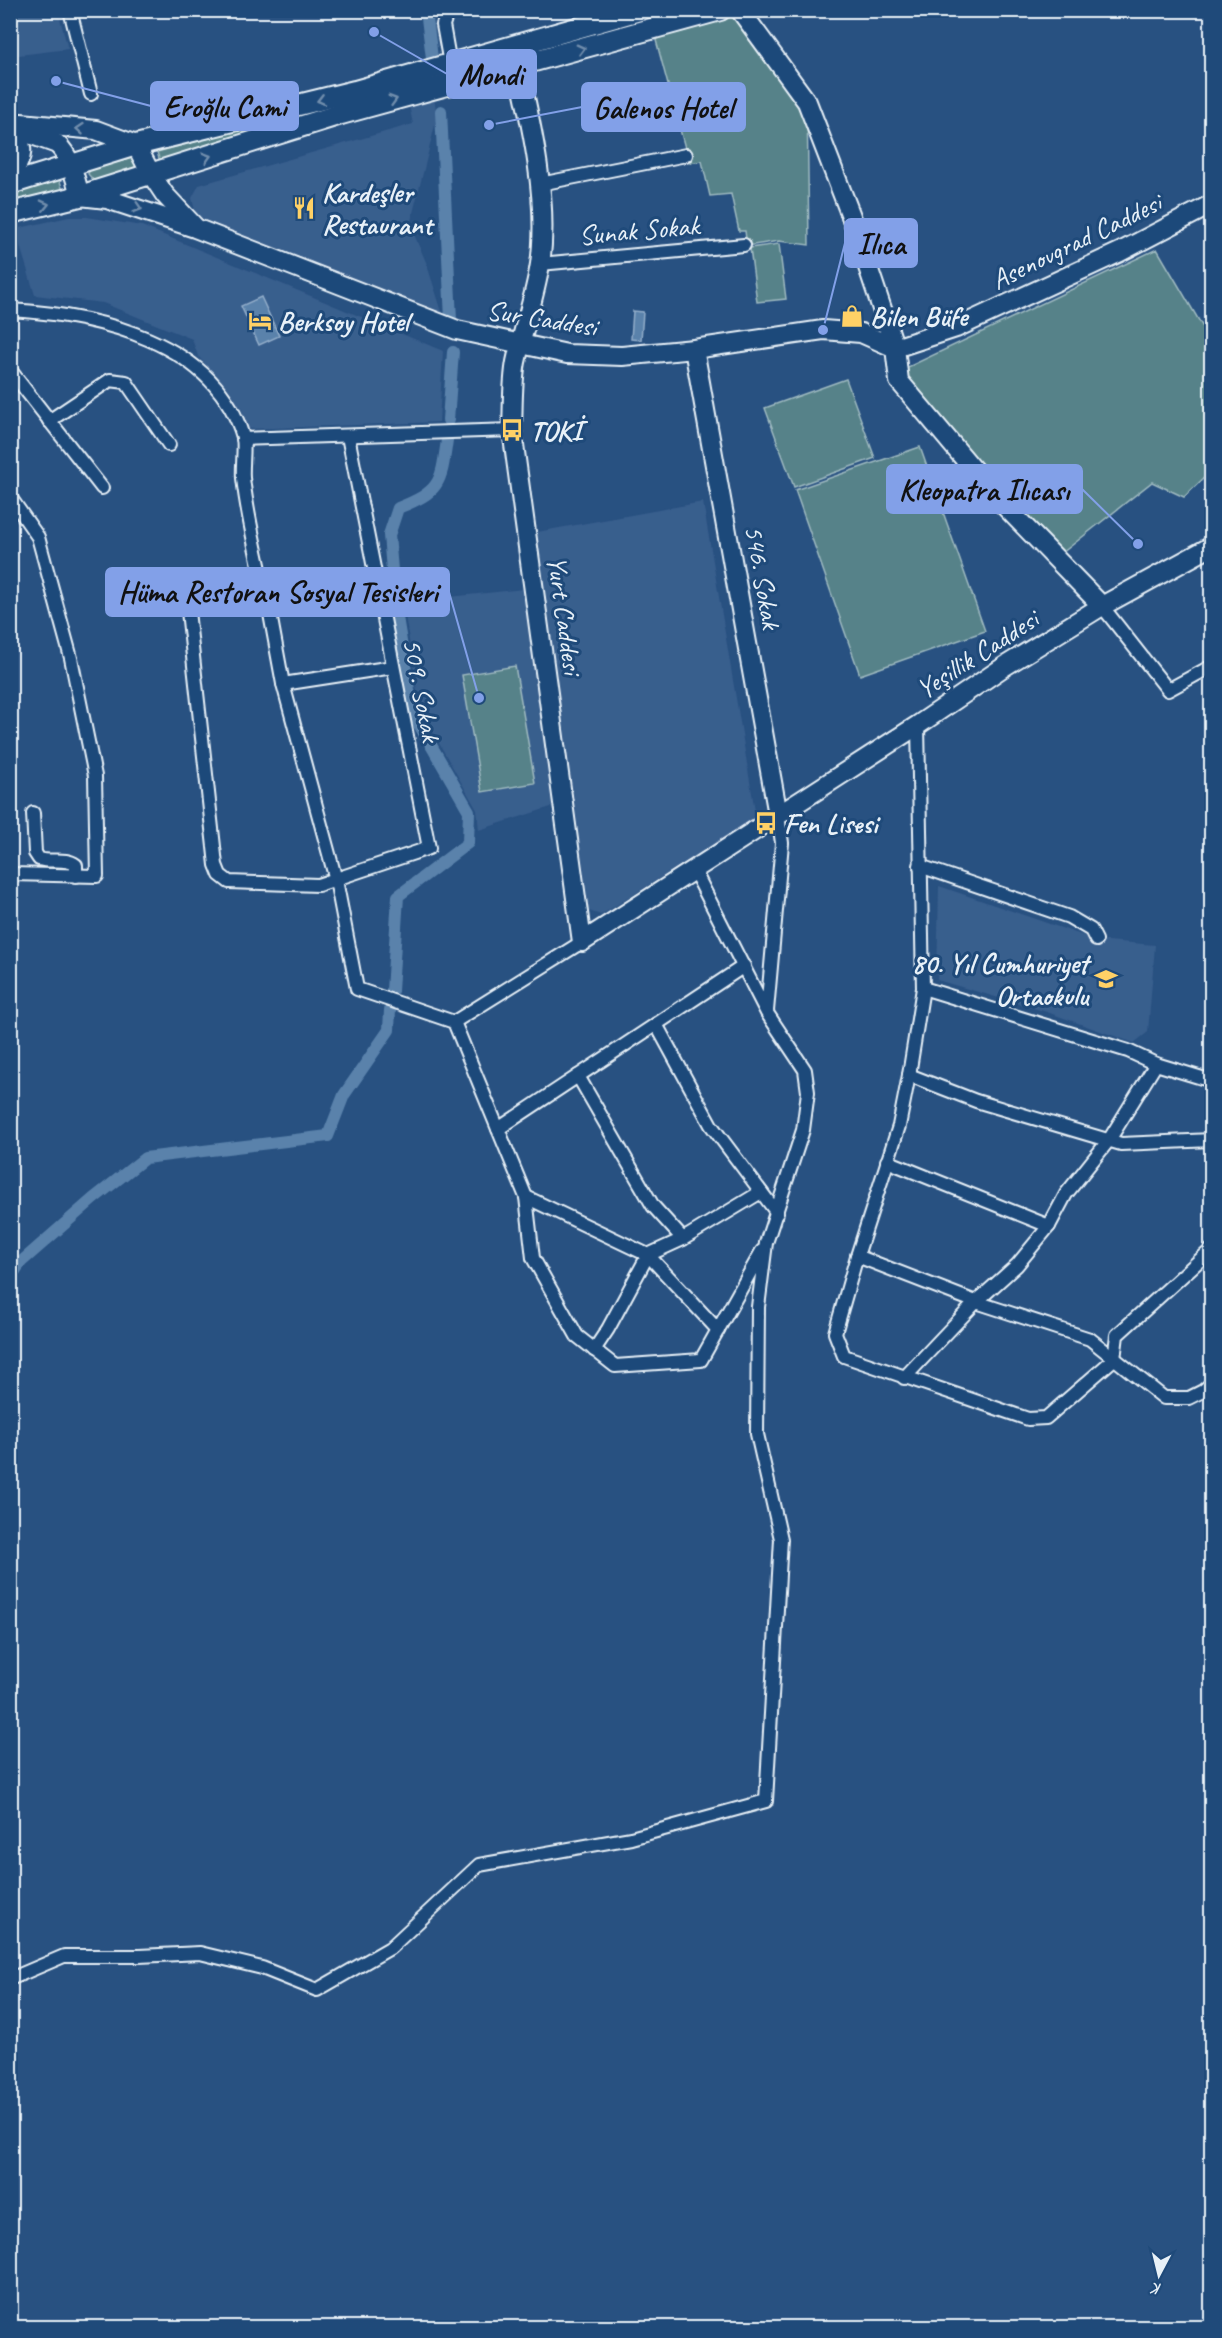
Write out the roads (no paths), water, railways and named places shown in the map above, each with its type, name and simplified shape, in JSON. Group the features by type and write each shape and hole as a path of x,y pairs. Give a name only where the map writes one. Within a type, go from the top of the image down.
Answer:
{"main road":[{"path":"10,184 136,145 355,91 640,10"},
{"path":"10,213 81,196 341,114 720,10"},
{"path":"740,10 807,102 843,192 895,348 899,381 998,499 1102,606"},
{"name":"Yurt Caddesi","path":"519,66 530,117 540,184 540,264 516,364 512,430 582,942"},
{"path":"10,122 96,130 136,145 151,174"},
{"path":"10,127 57,144 72,166 81,196"},
{"path":"10,133 18,138 22,148 17,166 10,174"},
{"name":"Sur Caddesi","path":"151,174 165,195 195,228"},
{"name":"Sur Caddesi","path":"81,196 107,199 195,228 457,330 567,354 622,356 694,349 823,330 861,333 895,348"},
{"name":"Asenovgrad Caddesi","path":"895,348 956,328 1120,252 1212,204"},
{"name":"546. Sokak","path":"694,349 778,815"},
{"name":"Yeşillik Caddesi","path":"778,815 1005,666 1102,606 1212,546"},
{"path":"582,942 778,815"}],"street":[{"path":"70,10 91,94"},
{"path":"448,10 443,25 450,64"},
{"path":"540,184 686,154"},
{"name":"Sunak Sokak","path":"540,264 744,245"},
{"path":"10,310 75,317 110,326 172,351 211,381 231,411 243,440 243,478 283,684 336,880 357,989 454,1022 526,1197 533,1258 577,1336 615,1366 701,1360 766,1244 803,1130 808,1092 805,1070 767,1013 694,870"},
{"path":"10,370 102,488"},
{"path":"49,421 110,380 126,382 169,445"},
{"path":"243,440 512,430"},
{"name":"509. Sokak","path":"336,880 429,848 348,436"},
{"path":"10,497 38,537 71,658 95,776 97,876 10,874"},
{"path":"268,603 253,605 231,602 187,602 216,865 220,875 229,882 298,886 318,885 336,880"},
{"path":"1102,606 1168,690 1212,666"},
{"path":"283,684 393,667"},
{"path":"918,725 923,988 899,1126 856,1256 835,1333 844,1356 1028,1419 1046,1418 1114,1359 1117,1335 1212,1249"},
{"path":"33,813 35,853 39,859 47,862 70,861 76,865 76,876"},
{"path":"767,1013 782,843 778,815"},
{"path":"920,866 1069,917 1091,930 1096,940"},
{"path":"454,1022 582,942"},
{"path":"498,1129 744,966"},
{"path":"923,988 1128,1051 1156,1064 1212,1081"},
{"path":"656,1024 711,1125 777,1213"},
{"path":"904,1378 976,1302 1017,1265 1048,1226 1066,1194 1109,1140 1156,1064"},
{"path":"909,1075 976,1101 1121,1144 1212,1140"},
{"path":"578,1076 653,1206 683,1239"},
{"path":"887,1161 1048,1226"},
{"path":"594,1350 648,1255 683,1239 761,1191"},
{"path":"526,1197 648,1255 718,1330"},
{"path":"10,1979 64,1956 200,1953 262,1968 317,1990 390,1948 479,1865 631,1838 766,1801 781,1539 757,1434 758,1306 766,1244"},
{"path":"856,1256 976,1302 1089,1339 1164,1398 1189,1398 1212,1383"}],"waterway":[{"path":"426,10 432,58"},
{"path":"441,111 451,320"},
{"path":"448,420 453,352"},
{"path":"392,991 398,896 468,843 469,811 413,714 395,605 389,535 398,508 423,496 436,484 443,466 447,440"},
{"path":"10,1278 21,1262 93,1199 145,1158 328,1136 344,1095 389,1030 390,1010"}],"place":[{"name":"Mondi","path":"374,32"},
{"name":"Eroğlu Cami","path":"56,81"},
{"name":"Galenos Hotel","path":"489,125"},
{"name":"Kardeşler Restaurant","path":"304,208"},
{"name":"Bilen Büfe","path":"852,316"},
{"name":"Berksoy Hotel","path":"260,321"},
{"name":"Ilıca","path":"823,330"},
{"name":"TOKİ","path":"512,430"},
{"name":"Kleopatra Ilıcası","path":"1138,544"},
{"name":"Hüma Restoran Sosyal Tesisleri","path":"479,698"},
{"name":"Fen Lisesi","path":"766,823"},
{"name":"80. Yıl Cumhuriyet Ortaokulu","path":"1106,979"}]}
